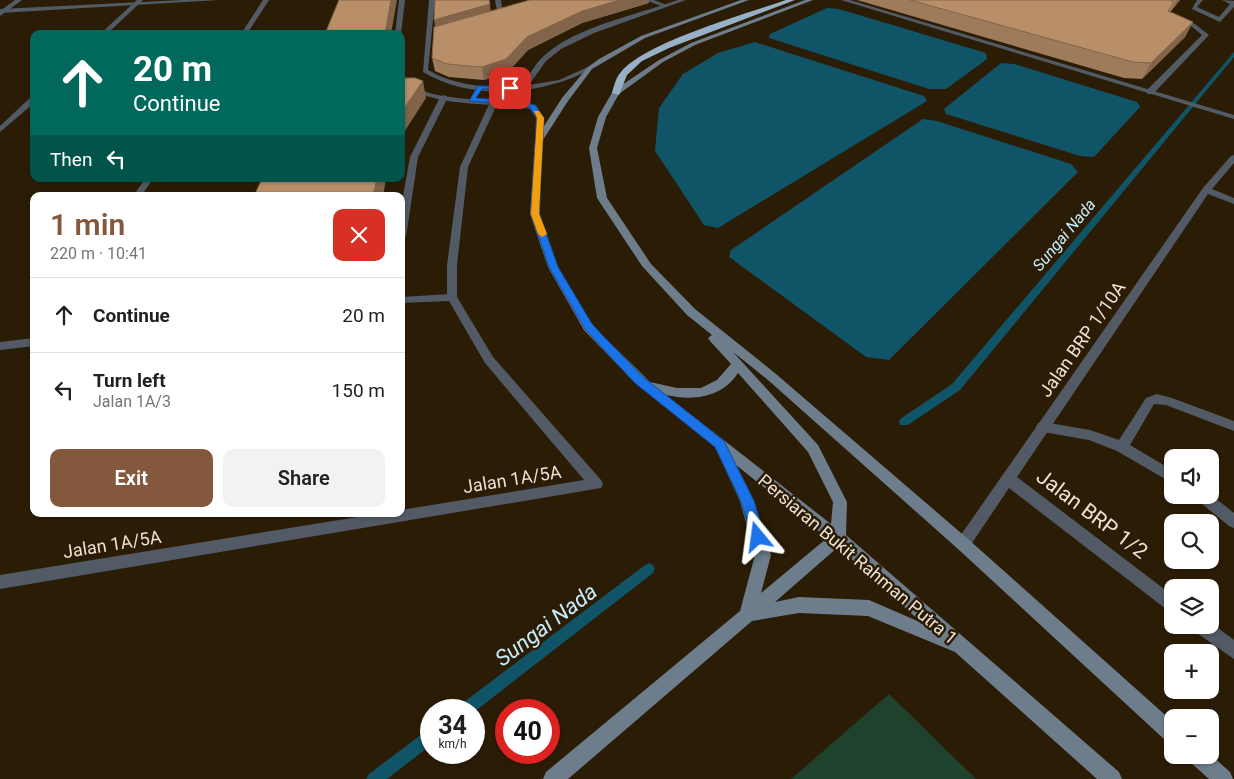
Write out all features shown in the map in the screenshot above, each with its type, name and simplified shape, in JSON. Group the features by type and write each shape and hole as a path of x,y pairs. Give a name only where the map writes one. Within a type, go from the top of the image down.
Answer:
{"highway":[{"path":"616,93 623,74 639,59 666,46 792,0"}],"main road":[{"name":"Persiaran Bukit Rahman Putra 1","path":"746,0 643,37 590,68 565,100 539,140 535,214 553,267 588,327 639,380 838,538 1112,779"},
{"path":"553,779 838,538 840,502 813,449 691,312 646,266 602,198 593,148 602,117 616,93 661,61 693,44 810,0"},
{"path":"691,312 772,377 963,544 1164,726"},
{"path":"639,380 668,392 692,395 709,392 727,380 737,364"},
{"path":"720,444 747,501 763,555 747,615"},
{"path":"747,615 800,605 869,608 965,649"},
{"path":"1207,764 1223,779"}],"street":[{"path":"1,12 19,0"},
{"path":"1,12 138,2 216,0"},
{"path":"247,30 266,0"},
{"path":"398,30 402,0"},
{"path":"432,0 425,71 435,78 480,87 524,88 551,84 590,68"},
{"path":"498,0 501,17"},
{"path":"648,0 666,6"},
{"path":"524,88 547,57 564,46 583,36 683,0"},
{"path":"847,0 1234,117"},
{"path":"1200,0 1194,8 1220,20 1234,3 1225,0"},
{"path":"108,30 138,2"},
{"path":"1150,92 1206,35 1194,25 1169,14"},
{"path":"492,20 509,15"},
{"path":"428,38 437,35"},
{"path":"405,84 444,97 518,103 533,107 540,118 539,140"},
{"path":"471,100 480,87"},
{"path":"405,212 414,156 444,97"},
{"path":"0,130 30,102"},
{"path":"405,300 452,297 452,265 464,167 494,102"},
{"name":"Jalan BRP 1/10A","path":"963,544 1206,190 1234,158"},
{"path":"1206,190 1234,201"},
{"name":"Jalan 1A/5A","path":"405,515 596,484 489,360 452,297"},
{"path":"0,346 30,342"},
{"path":"1122,447 1150,401 1157,399 1168,401 1234,426"},
{"path":"1043,427 1090,436 1122,447 1164,472"},
{"name":"Jalan BRP 1/2","path":"1007,478 1164,598"},
{"path":"1212,504 1234,522"},
{"name":"Jalan 1A/5A","path":"0,582 395,517"},
{"path":"1212,634 1234,651"}],"green space":[{"path":"889,694 976,779 791,779"}],"water":[{"path":"827,8 839,9 986,53 987,59 946,89 929,89 769,38 770,34"},
{"path":"755,42 924,96 927,101 718,228 704,225 655,151 659,108 683,74 718,53"},
{"path":"1001,63 1014,64 1137,102 1140,107 1094,157 1080,156 946,114 944,109"},
{"path":"923,119 937,121 1071,164 1078,172 889,360 866,357 729,257 731,250"}],"building":[{"path":"339,0 391,0 386,30 327,30"},
{"path":"435,0 489,0 490,4 434,20"},
{"path":"530,0 620,0 582,11 527,37 506,59 482,67 447,64 432,58 434,27"},
{"path":"910,0 1169,0 1174,2 1168,11 1193,22 1151,63 1133,62"},
{"path":"405,78 415,78 423,81 405,107"},
{"path":"261,182 376,182 374,192 256,192"}],"waterway":[{"name":"Sungai Nada","path":"904,422 956,387 1234,54"},
{"name":"Sungai Nada","path":"479,699 649,569"},
{"name":"Sungai Nada","path":"374,779 420,744"}],"slow traffic":[{"path":"537,113 540,118 535,214 542,234"}],"route":[{"path":"510,88 480,87 471,100 518,103 533,107 540,118 535,214 553,267 588,327 639,380 720,444 747,501 758,537"}]}
